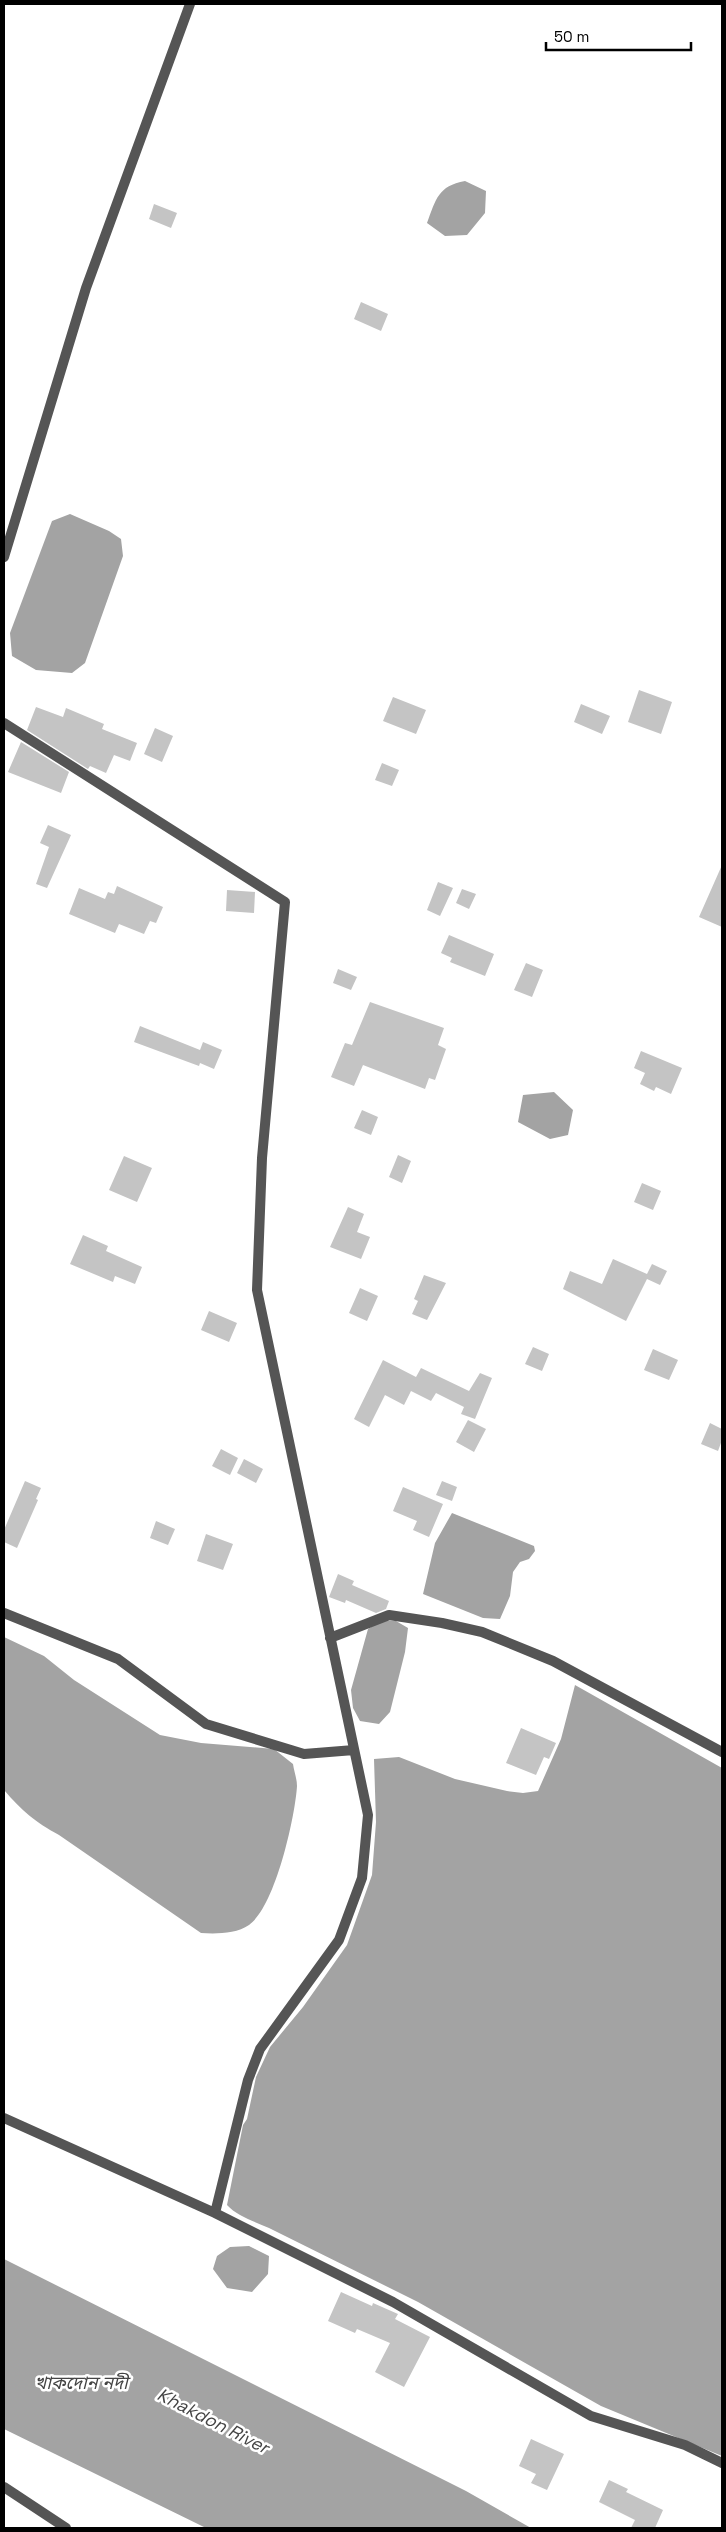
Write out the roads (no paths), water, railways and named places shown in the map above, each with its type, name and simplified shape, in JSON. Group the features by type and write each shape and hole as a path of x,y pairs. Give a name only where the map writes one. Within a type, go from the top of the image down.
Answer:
{"street":[{"path":"4,557 86,288 190,4"},
{"path":"4,723 285,902 262,1158 257,1290 368,1815 362,1878 339,1940 260,2050 248,2080 215,2213"},
{"path":"4,1613 118,1659 206,1724 304,1754 354,1750"},
{"path":"330,1638 389,1615 442,1623 482,1632 553,1661 586,1677 722,1752"},
{"path":"4,2118 215,2213 393,2302 591,2416 685,2445 722,2463"},
{"path":"4,2487 66,2528"}],"water":[{"path":"465,181 486,191 485,213 467,235 445,236 427,223 436,200 443,190 456,183"},
{"path":"70,514 109,531 121,539 123,556 85,663 72,673 36,670 12,656 10,633 52,521"},
{"path":"554,1092 573,1110 568,1135 550,1139 518,1122 523,1095"},
{"path":"452,1513 534,1546 535,1551 529,1559 520,1562 513,1572 510,1596 500,1619 483,1618 423,1594 435,1543"},
{"path":"382,1620 396,1621 408,1628 405,1652 390,1712 379,1724 360,1721 353,1708 351,1690 368,1629"},
{"path":"4,1637 44,1656 74,1680 160,1735 201,1743 274,1749 293,1764 297,1783 292,1819 282,1861 267,1900 249,1925 232,1932 201,1933 36,1821 4,1790"},
{"path":"575,1685 722,1768 722,2456 601,2406 418,2302 246,2218 227,2205 243,2125 247,2119 256,2077 270,2047 303,2007 347,1945 372,1875 376,1822 374,1759 399,1757 455,1779 507,1791 523,1793 538,1791 561,1739"},
{"path":"249,2246 269,2256 268,2274 252,2292 227,2288 213,2269 217,2256 230,2247"},
{"name":"খাকদোন নদী","path":"4,2259 466,2491 531,2528 206,2528 4,2429"}],"water label":[{"name":"Khakdon River","path":"213,2421"}]}
